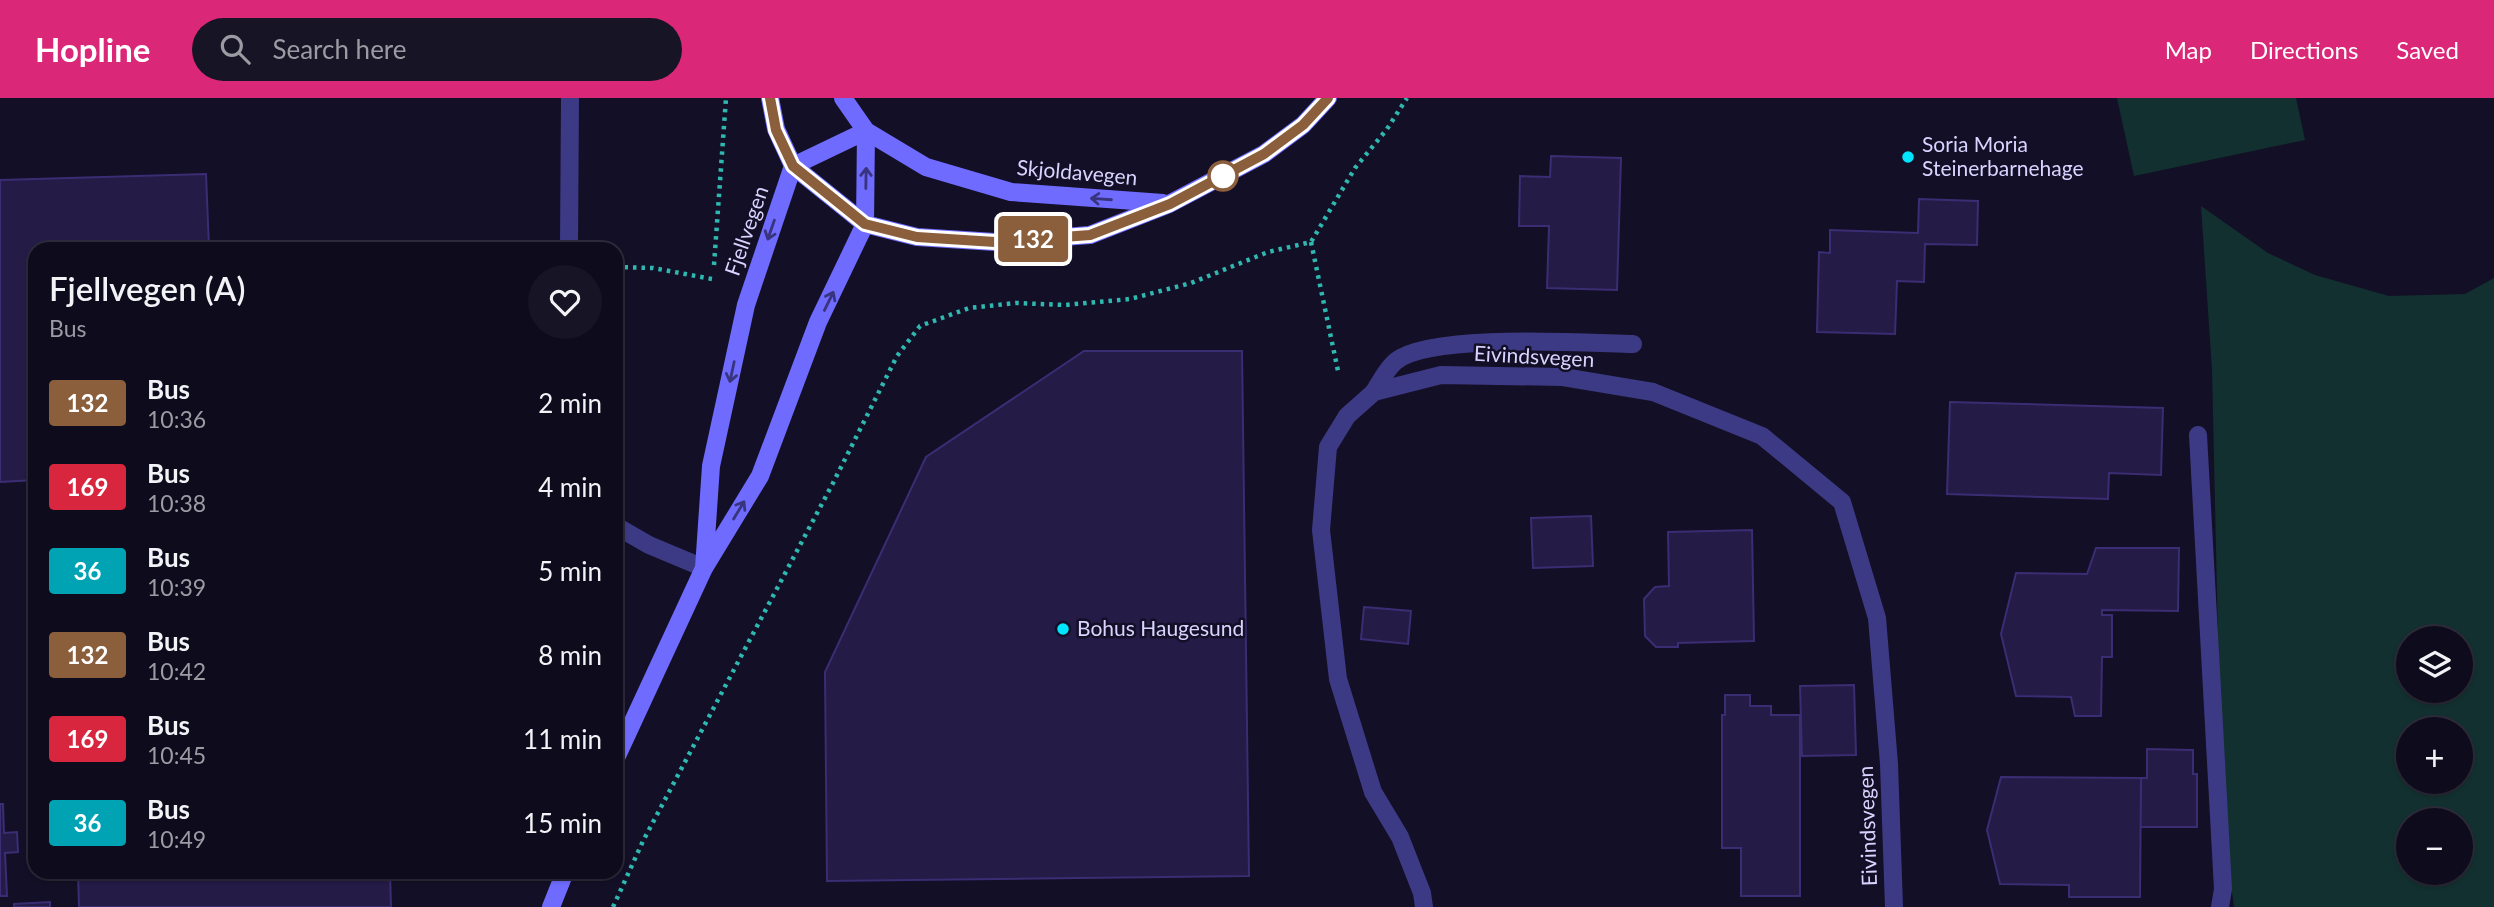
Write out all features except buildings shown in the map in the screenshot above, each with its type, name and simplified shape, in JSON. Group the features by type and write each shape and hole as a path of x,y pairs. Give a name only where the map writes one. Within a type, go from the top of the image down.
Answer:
{"main road":[{"name":"Skjoldavegen","path":"770,98 776,130 793,166 865,224 917,237 1008,241 1090,235 1170,204 1264,154 1303,125 1328,98"},
{"name":"Skjoldavegen","path":"843,98 866,131 926,166 1010,192 1170,204"},
{"path":"793,166 866,131"},
{"name":"Fjellvegen","path":"623,743 704,568 760,477 818,323 865,224 866,131"},
{"name":"Fjellvegen","path":"704,568 711,466 746,305 793,166"},
{"path":"551,907 562,879"}],"street":[{"path":"569,242 570,98"},
{"path":"1374,392 1396,360 1432,346 1530,341 1633,344"},
{"name":"Eivindsvegen","path":"1424,907 1422,893 1400,837 1373,792 1338,679 1321,530 1328,447 1347,416 1374,392 1441,375 1563,377 1653,392 1762,436 1842,502 1877,618 1889,764 1894,907"},
{"path":"2198,435 2223,889 2220,907"},
{"path":"623,530 649,545 704,568"}],"path":[{"path":"712,288 726,98"},
{"path":"1347,416 1311,242 1355,169 1387,130 1406,98"},
{"path":"613,907 643,841 833,483 897,356 920,326 969,308 1016,303 1065,305 1130,299 1191,282 1268,252 1311,242"},
{"path":"623,267 653,268 713,280"}],"green space":[{"path":"2117,98 2296,98 2305,140 2134,176"},
{"path":"2201,206 2268,253 2315,275 2389,296 2465,294 2494,278 2494,907 2234,907 2222,817 2212,370"}],"bus line":[{"name":"132","path":"770,98 776,130 793,166 865,224 917,237 995,242 1090,235 1170,204 1264,154 1303,125 1328,98"}],"place":[{"name":"Soria Moria Steinerbarnehage","path":"1908,157"},
{"name":"Bohus Haugesund","path":"1063,629"}]}
